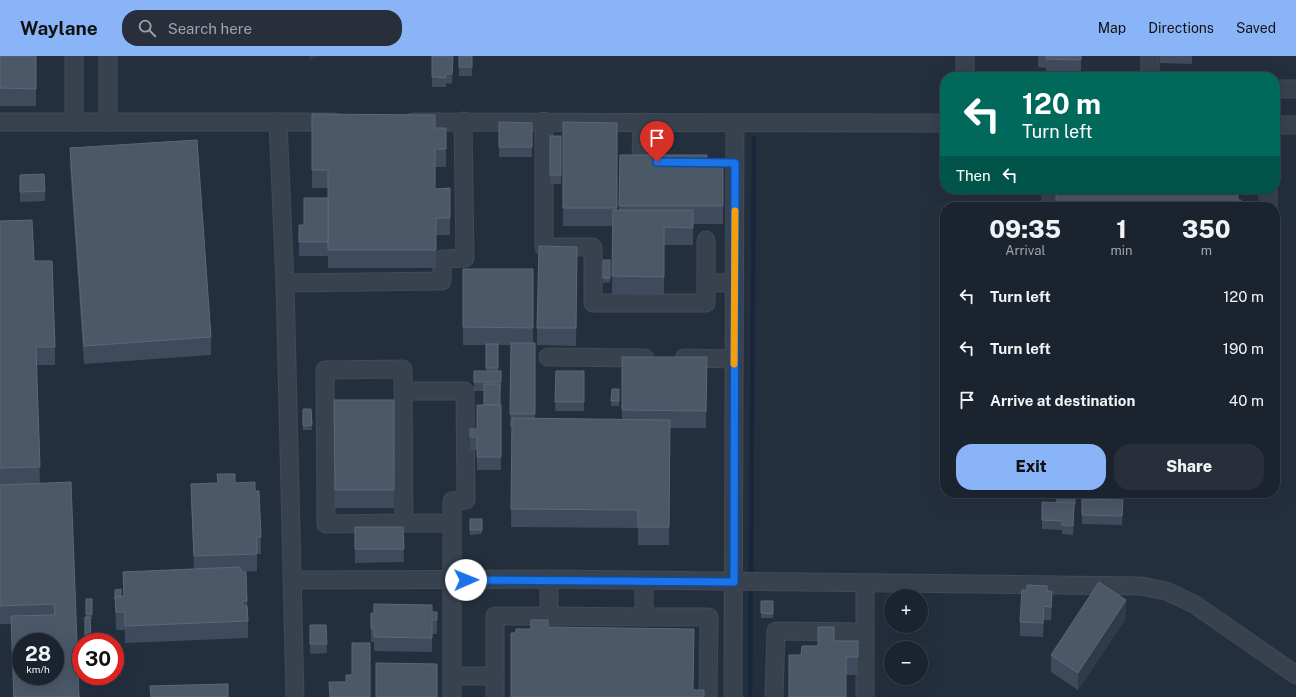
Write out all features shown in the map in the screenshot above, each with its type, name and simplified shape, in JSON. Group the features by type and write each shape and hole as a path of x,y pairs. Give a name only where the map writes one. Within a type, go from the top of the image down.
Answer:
{"street":[{"path":"74,56 74,122"},
{"path":"108,56 108,122"},
{"path":"965,56 965,72"},
{"path":"1150,56 1150,72"},
{"path":"1280,89 1296,90"},
{"path":"285,283 442,281 442,258 465,258 463,121"},
{"path":"544,121 544,247 593,247 593,304 706,303 706,240"},
{"path":"394,122 544,121 940,123"},
{"path":"0,122 348,122"},
{"path":"278,122 285,283 295,697"},
{"path":"642,122 641,162 672,162"},
{"path":"734,697 745,582 734,359 734,284 727,163 735,123"},
{"path":"1280,125 1296,125"},
{"path":"706,283 734,284"},
{"path":"548,357 734,359"},
{"path":"404,523 403,369 325,370 326,524 452,523"},
{"path":"403,391 465,391 466,500 452,501 452,697"},
{"path":"292,580 549,579 1141,586 1166,591 1194,604 1296,675"},
{"path":"549,579 549,616"},
{"path":"644,580 644,617"},
{"path":"865,583 865,697"},
{"path":"495,697 495,616 549,616 708,617 708,697"},
{"path":"774,697 776,631 865,632"},
{"path":"452,676 495,676"}],"building":[{"path":"0,56 36,56 36,89 0,88"},
{"path":"432,56 453,56 452,74 446,74 446,78 432,77"},
{"path":"459,56 472,56 472,67 459,67"},
{"path":"1046,56 1081,56 1081,60 1046,59"},
{"path":"312,114 435,115 435,128 446,128 446,149 435,149 435,189 450,188 450,218 436,218 436,250 328,250 328,170 312,170"},
{"path":"499,122 532,123 532,147 499,147"},
{"path":"563,122 617,123 617,208 563,208"},
{"path":"550,136 561,136 561,175 550,175"},
{"path":"197,140 211,337 84,346 70,148"},
{"path":"620,155 707,155 707,161 723,161 723,206 619,206"},
{"path":"44,174 45,191 20,192 20,175"},
{"path":"1056,194 1238,194 1238,200 1241,200 1241,202 1056,202"},
{"path":"304,198 328,198 328,242 299,242 299,225 304,225"},
{"path":"613,210 693,210 693,228 664,227 664,277 612,276"},
{"path":"32,220 34,261 52,261 55,347 36,347 40,467 0,468 0,221"},
{"path":"539,246 577,247 576,328 537,328"},
{"path":"603,260 610,260 610,278 603,278"},
{"path":"463,269 533,269 533,328 463,327"},
{"path":"511,343 535,343 535,414 510,414"},
{"path":"486,344 498,344 498,368 486,368"},
{"path":"622,357 707,357 706,411 622,410"},
{"path":"474,371 501,371 501,382 474,382"},
{"path":"556,371 584,371 584,402 555,402"},
{"path":"484,384 500,384 500,405 484,405"},
{"path":"612,389 619,389 619,401 611,401"},
{"path":"334,400 394,400 394,490 335,490"},
{"path":"477,405 501,405 501,457 477,457 477,437 470,437 470,429 477,429"},
{"path":"303,409 311,409 312,425 303,426"},
{"path":"512,418 670,420 669,527 638,527 638,510 511,509"},
{"path":"217,474 235,474 235,483 255,482 255,491 259,491 261,537 257,537 257,554 194,556 191,484 218,483"},
{"path":"71,482 77,633 72,633 72,685 79,685 79,697 14,697 14,685 64,685 64,633 12,633 12,643 11,616 55,615 54,604 0,606 0,485"},
{"path":"1057,498 1075,498 1075,504 1057,503"},
{"path":"1082,499 1123,500 1122,516 1082,515"},
{"path":"1042,502 1074,503 1073,526 1062,525 1062,521 1042,520"},
{"path":"470,519 482,519 482,530 470,530"},
{"path":"355,527 403,527 404,549 355,549"},
{"path":"240,567 241,572 246,572 247,601 242,601 243,606 247,606 248,621 125,626 125,612 116,612 115,597 124,596 123,572"},
{"path":"1099,582 1126,600 1078,673 1051,655"},
{"path":"1027,585 1047,586 1047,591 1052,591 1051,607 1044,606 1043,623 1020,622 1022,590 1027,590"},
{"path":"121,589 121,596 115,597 115,590"},
{"path":"86,599 92,599 92,614 86,614"},
{"path":"761,601 773,601 773,614 761,613"},
{"path":"374,604 432,605 432,612 437,612 437,620 432,620 432,638 374,637 374,629 371,629 371,613 374,613"},
{"path":"85,617 90,617 91,633 85,633"},
{"path":"531,620 548,620 548,627 694,629 693,690 704,690 704,697 511,697 511,633 516,633 516,629 531,629"},
{"path":"310,625 326,625 327,644 310,644"},
{"path":"818,627 834,627 834,641 858,641 858,657 846,657 846,697 789,697 789,655 801,655 802,646 818,646"},
{"path":"352,643 370,643 370,697 330,697 329,682 346,682 346,675 352,675"},
{"path":"376,663 437,664 437,697 376,697"},
{"path":"228,684 228,697 151,697 150,686"}],"waterway":[{"path":"750,697 754,138"}],"slow traffic":[{"path":"734,364 735,211"}],"route":[{"path":"466,580 549,579 734,582 735,163 657,162"}]}
